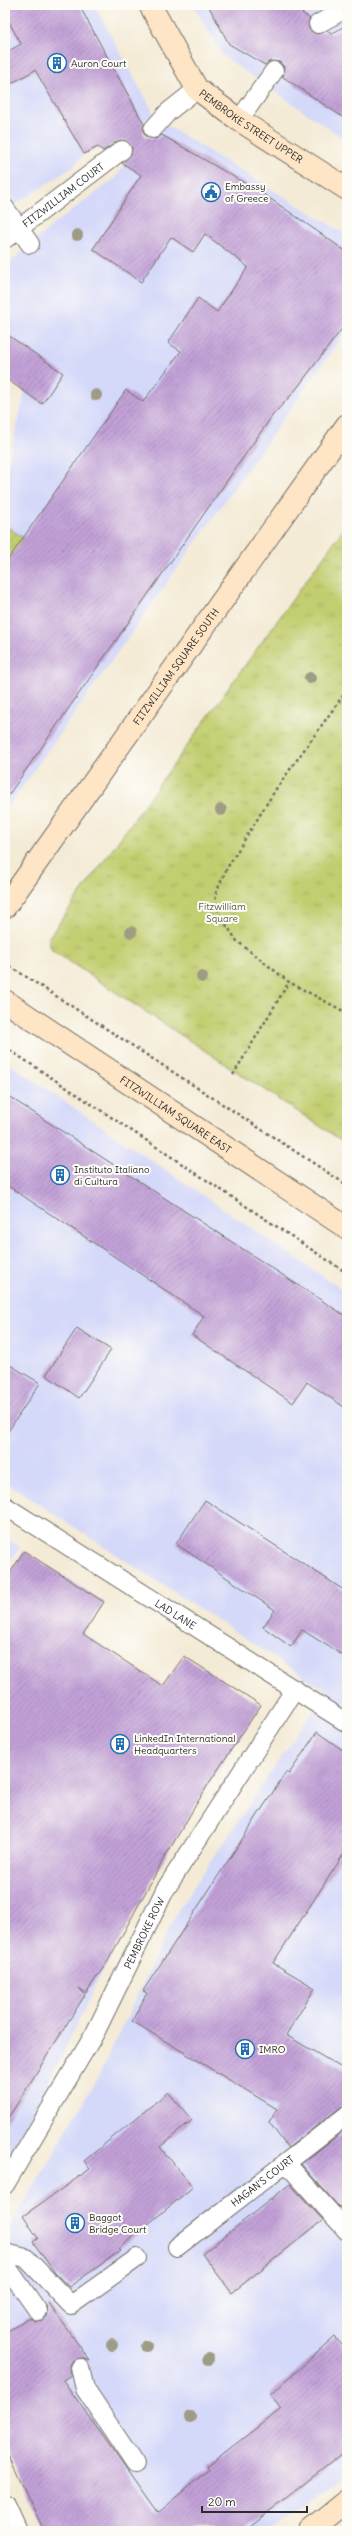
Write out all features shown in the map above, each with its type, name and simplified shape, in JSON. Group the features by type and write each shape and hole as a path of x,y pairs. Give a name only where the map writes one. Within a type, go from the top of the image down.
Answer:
{"street":[{"name":"PEMBROKE STREET UPPER","path":"150,5 197,88 240,120 347,189"},
{"name":"FITZWILLIAM SQUARE SOUTH","path":"5,907 347,425"},
{"name":"FITZWILLIAM SQUARE EAST","path":"5,1001 347,1228"},
{"path":"310,2531 347,2501"}],"lane":[{"path":"318,24 347,8"},
{"path":"240,120 274,71"},
{"path":"153,129 168,112 197,88"},
{"name":"FITZWILLIAM COURT","path":"5,239 122,150"},
{"path":"5,208 30,244"},
{"name":"LAD LANE","path":"5,1506 347,1723"},
{"name":"PEMBROKE ROW","path":"5,2185 95,2033 165,1890 295,1689"},
{"name":"HAGAN'S COURT","path":"177,2248 347,2115"},
{"path":"286,2163 347,2231"},
{"path":"5,2253 26,2258 71,2305 137,2258"},
{"path":"5,2264 38,2311"},
{"path":"80,2368 85,2389 135,2464"},
{"path":"5,2505 17,2531"}],"path":[{"path":"347,690 276,789 227,868 215,895 219,914 237,942 289,982 347,1013"},
{"path":"5,963 347,1186"},
{"path":"233,1075 289,982"},
{"path":"5,1047 347,1273"}],"shaded area":[{"path":"5,5 94,5 155,115 84,154 73,167 5,211"},
{"path":"193,5 328,5 347,22 347,141 223,56"},
{"path":"161,122 347,235 347,329 5,811 5,476 25,392 5,378 5,267 55,223 114,179"},
{"path":"5,1061 347,1293 347,2472 307,2506 267,2531 44,2531 5,2448 5,2236 100,2073 178,1910 326,1691 5,1482"},
{"path":"5,1537 20,1547 5,1569"},
{"path":"5,1909 104,1968 5,2171"}],"green space":[{"name":"Fitzwilliam Square","path":"347,524 347,1144 53,951 49,944 49,937"},
{"path":"5,525 26,540 5,564"}],"building":[{"path":"5,5 79,5 144,124 143,132 146,137 156,139 162,135 265,195 347,252 347,322 294,392 272,416 5,800 5,564 126,390 143,402 181,351 168,343 198,298 217,312 248,267 205,234 193,252 171,237 141,282 93,249 141,175 122,163 131,154 132,148 126,141 120,140 103,151 98,147 84,154 35,70 5,87 5,53 21,44 5,15"},
{"path":"208,5 297,5 302,13 309,18 309,29 317,34 327,31 332,34 347,24 347,120 283,77 284,67 280,62 270,61 265,65 229,44"},
{"path":"5,333 63,373 42,404 5,378"},
{"path":"5,1094 347,1317 347,1409 307,1382 293,1403 192,1335 204,1316 5,1184"},
{"path":"77,1328 111,1350 79,1398 46,1375"},
{"path":"5,1362 40,1383 5,1436"},
{"path":"205,1500 347,1592 347,1658 302,1630 291,1647 263,1627 275,1610 176,1544"},
{"name":"LinkedIn International Headquarters","path":"24,1551 104,1602 83,1634 163,1686 184,1656 261,1705 209,1783 162,1862 108,1961 86,1993 79,1988 85,1995 5,2123 5,1581"},
{"path":"317,1732 347,1753 347,1849 273,1963 315,1988 286,2035 347,2071 347,2105 341,2107 288,2148 269,2122 277,2109 132,2021 147,1993 143,1991 286,1772 289,1774"},
{"path":"168,2092 192,2120 160,2147 193,2187 118,2249 120,2251 69,2287 55,2273 33,2242 38,2238 23,2216 90,2169 84,2161"},
{"path":"347,2128 347,2201 339,2207 301,2164"},
{"path":"290,2184 323,2220 232,2293 202,2254"},
{"path":"49,2303 90,2361 83,2358 73,2360 70,2365 71,2375 63,2380 157,2513 209,2469 207,2466 281,2409 270,2395 335,2337 347,2351 347,2450 244,2531 44,2531 5,2448 5,2333 29,2317 34,2321 44,2320 48,2315 47,2305"}],"place":[{"name":"Auron Court","path":"57,63"},
{"name":"Embassy of Greece","path":"211,192"},
{"name":"Instituto Italiano di Cultura","path":"60,1175"},
{"name":"LinkedIn International Headquarters","path":"120,1744"},
{"name":"IMRO","path":"245,2049"},
{"name":"Baggot Bridge Court","path":"75,2223"}]}
